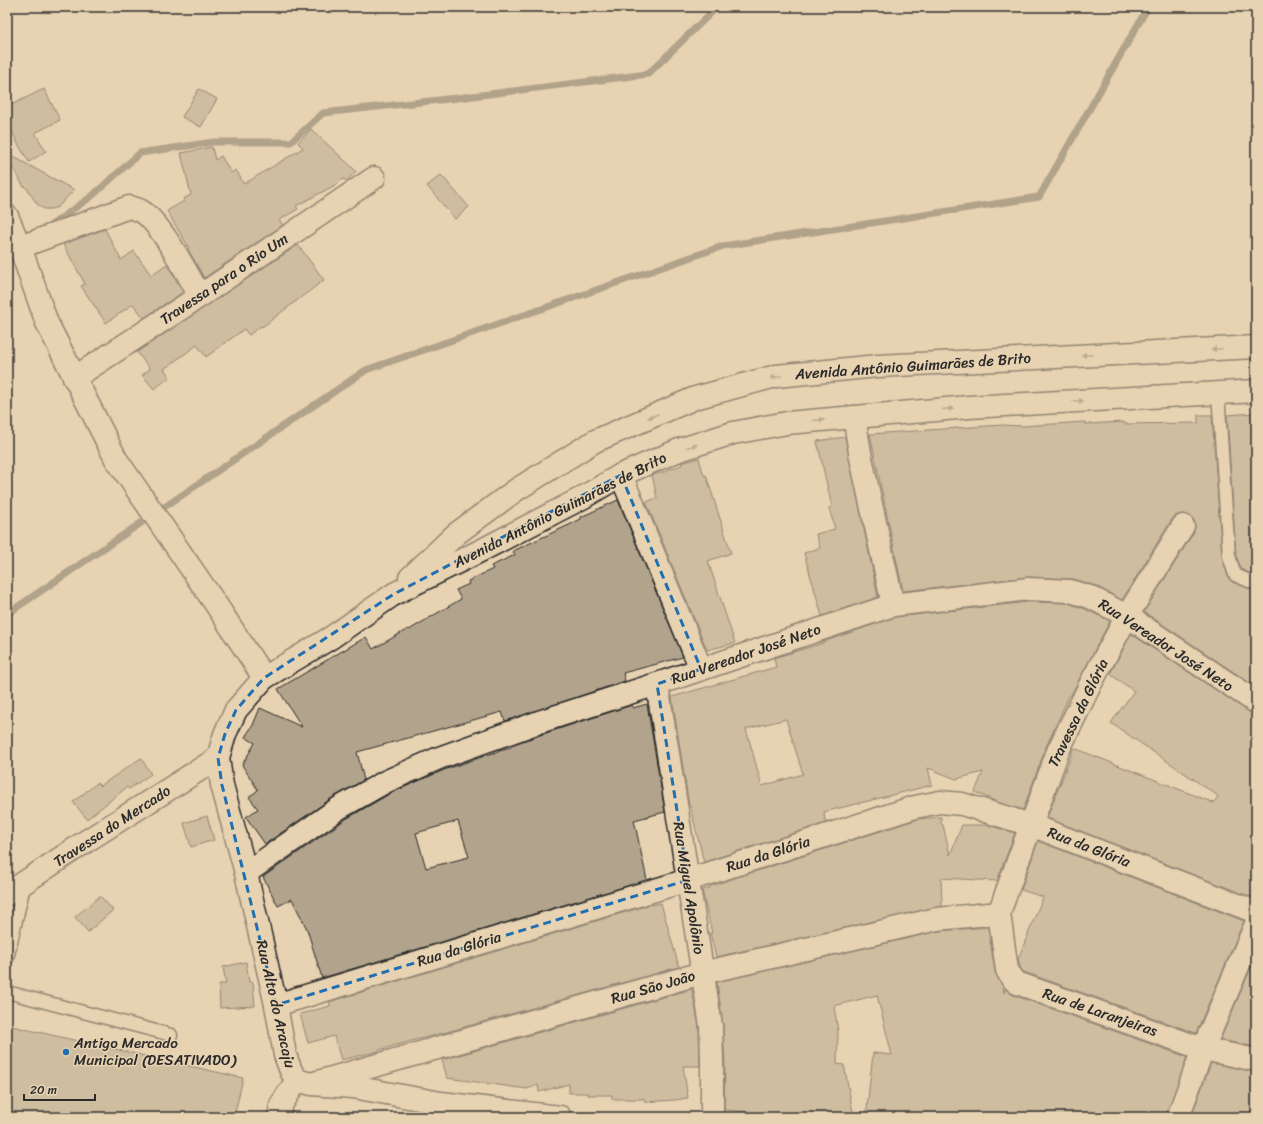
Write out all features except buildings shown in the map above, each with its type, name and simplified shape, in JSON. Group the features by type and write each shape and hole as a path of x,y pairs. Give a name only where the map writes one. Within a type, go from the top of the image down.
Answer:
{"street":[{"name":"Travessa para o Rio Um","path":"74,378 200,296 374,178"},
{"path":"20,247 129,207 140,211 150,218 160,231 200,296"},
{"path":"7,216 20,247 47,323 116,459 217,606 264,678"},
{"name":"Avenida Antônio Guimarães de Brito","path":"394,594 456,534 516,490 595,441 694,398 776,376 878,366 1256,346"},
{"name":"Avenida Antônio Guimarães de Brito","path":"264,678 332,636 394,594 582,498 621,475 680,450 733,433 787,423 969,407 1256,391"},
{"path":"854,417 861,458 893,605"},
{"path":"621,475 701,669"},
{"name":"Travessa da Glória","path":"999,913 1058,752 1092,680 1127,616 1183,526"},
{"name":"Rua Vereador José Neto","path":"246,873 339,808 385,782 438,758 532,724 893,605 1028,589 1070,591 1090,597 1127,616 1256,702"},
{"name":"Rua Alto do Aracaju","path":"264,678 236,710 225,734 218,758 222,785 246,873 276,1005 285,1055 290,1071 304,1082 353,1087 443,1110 560,1117"},
{"name":"Rua Miguel Apolônio","path":"656,684 711,1026 712,1117"},
{"name":"Travessa do Mercado","path":"7,894 88,840 218,758"},
{"name":"Rua da Glória","path":"276,1005 688,880 915,807 940,802 962,804 1031,825 1256,912"},
{"name":"Rua São João","path":"304,1082 702,973 937,919 999,913"},
{"name":"Rua de Laranjeiras","path":"999,913 1007,970 1017,983 1204,1049 1256,1060"},
{"path":"1178,1117 1204,1049 1256,924"},
{"path":"279,1117 282,1105 304,1082"}],"lane":[{"path":"1218,393 1228,556 1235,575 1256,584"},
{"path":"7,959 25,882"},
{"path":"7,992 171,1035"}],"highlighted area":[{"path":"621,475 701,669 657,684 688,880 276,1005 222,785 218,758 225,734 236,710 264,678 394,594"}],"waterway":[{"path":"47,228 92,196 140,153 214,142 291,142 323,113 648,74 717,7"},
{"path":"7,614 366,370 723,246 1039,197 1148,7"},
{"path":"7,259 17,249"}],"place":[{"name":"Antigo Mercado Municipal (DESATIVADO)","path":"66,1052"}]}
